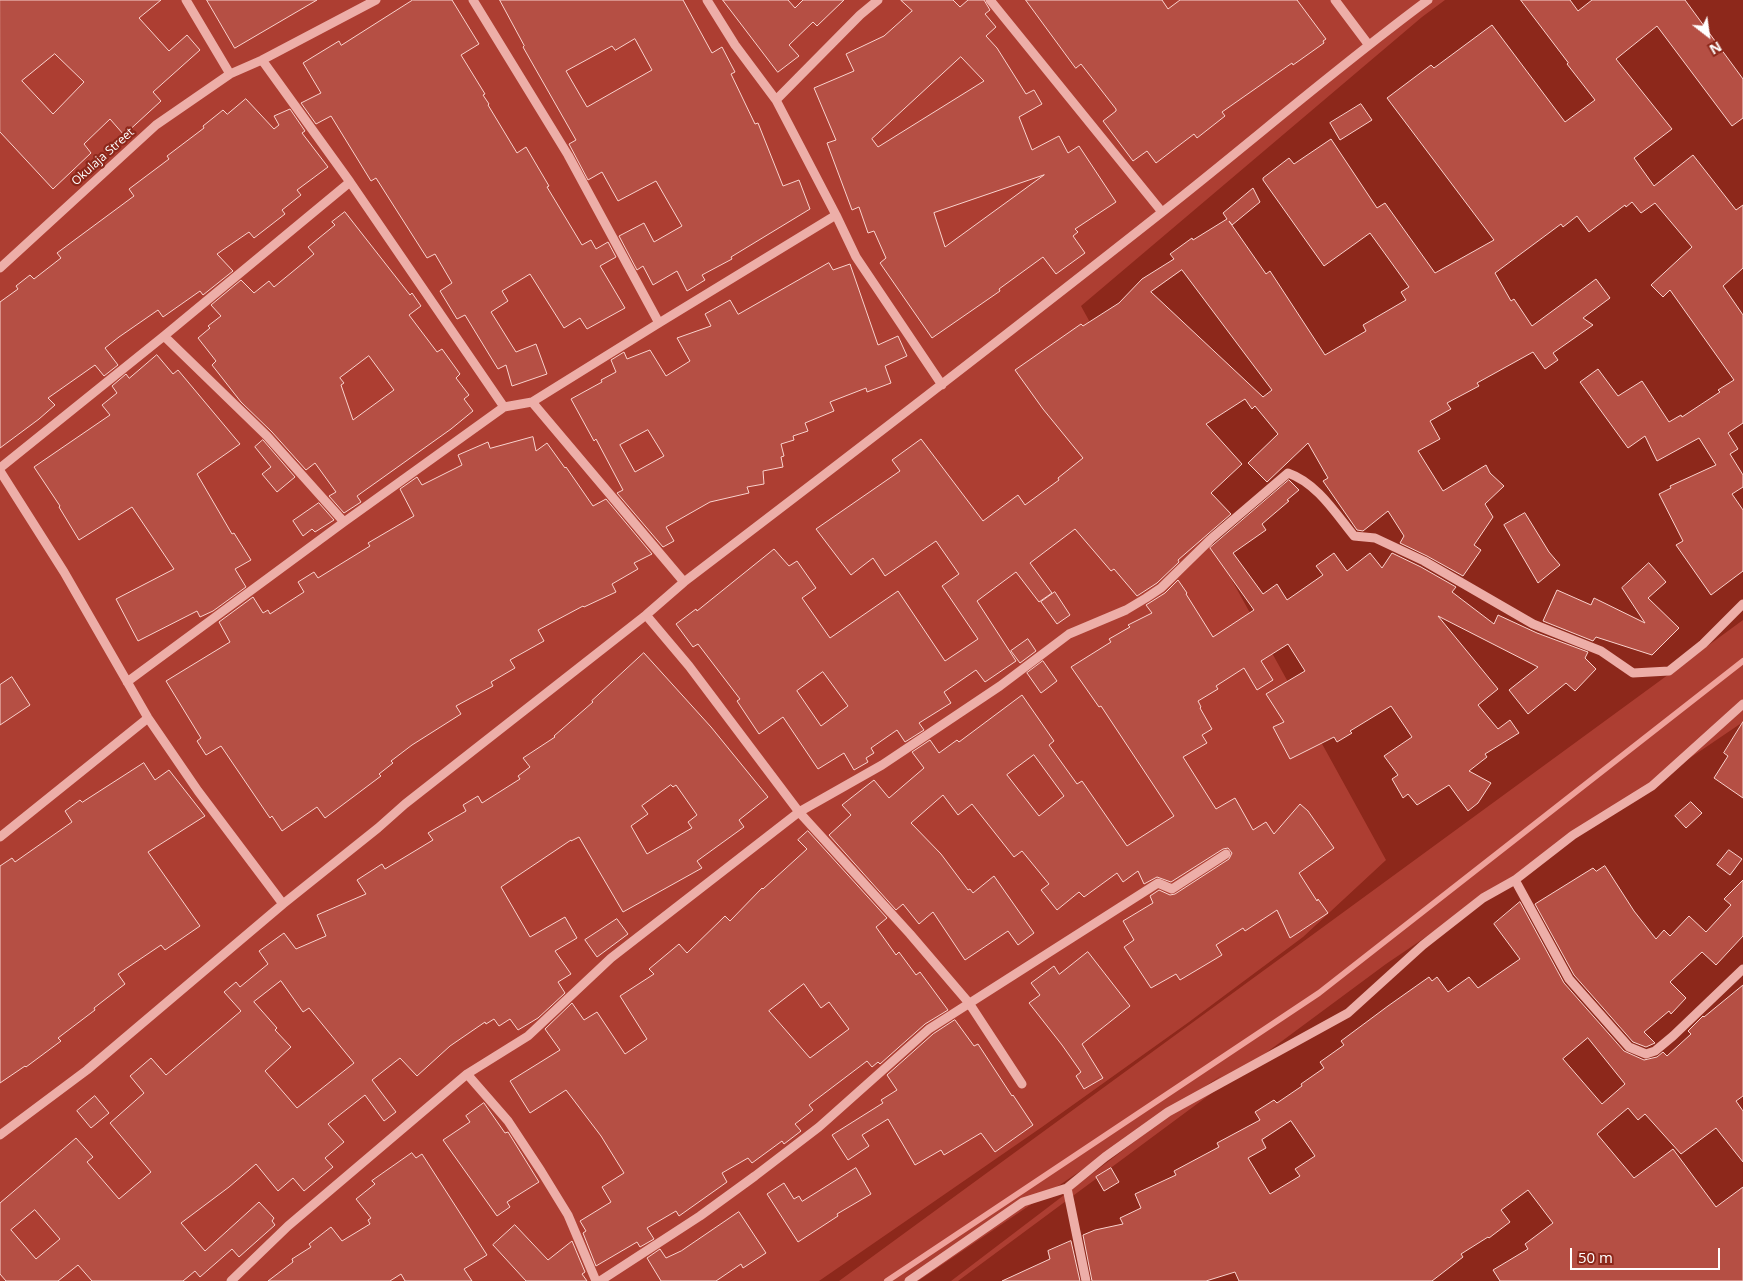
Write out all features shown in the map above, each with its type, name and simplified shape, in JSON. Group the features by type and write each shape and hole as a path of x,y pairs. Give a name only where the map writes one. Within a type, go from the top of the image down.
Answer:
{"street":[{"path":"186,0 230,74"},
{"name":"Okulaja Street","path":"0,268 156,126 230,74 262,60 376,0"},
{"path":"474,0 568,155 659,323"},
{"path":"708,0 736,45 776,100 856,257 942,385"},
{"path":"776,100 860,15 878,0"},
{"path":"990,0 1162,212"},
{"path":"1336,0 1368,44"},
{"path":"0,1135 88,1070 283,904 405,804 646,615 684,582 942,385 1162,212 1368,44 1428,0"},
{"path":"262,60 350,182 504,408"},
{"path":"283,904 198,791 148,718 64,572 0,470 350,182"},
{"path":"127,682 344,522 504,408 532,402 836,215"},
{"path":"164,336 267,436 344,522"},
{"path":"532,402 684,582"},
{"path":"231,1281 288,1226 467,1074 528,1036 611,958 799,812 882,765 1000,686 1069,634 1126,610 1161,588 1212,538 1288,473 1300,477 1313,488 1354,536 1375,538 1424,561 1533,624 1601,651 1633,673 1669,671 1703,644 1743,604"},
{"path":"646,615 689,666 799,812 969,1002 1022,1084"},
{"path":"909,1281 1023,1202 1067,1188 1105,1157 1168,1112 1348,1013 1423,945 1475,904 1516,880 1572,835 1652,786 1743,704"},
{"path":"0,837 148,718"},
{"path":"467,1074 508,1121 568,1215 598,1281 700,1216 755,1176 819,1127 929,1029 1158,883 1172,889 1226,854"},
{"path":"1516,880 1569,979 1629,1047 1646,1054 1655,1051 1743,969"},
{"path":"1067,1188 1086,1281"}],"shaded area":[{"path":"0,0 1445,0 1422,17 1081,306 1386,860 1303,937 1189,1022 1042,1127 819,1281 0,1281"},
{"path":"1743,620 1743,722 1386,964 958,1281 951,1281 1222,1075 918,1281 839,1281"}],"building":[{"path":"0,0 161,0 139,18 169,51 187,35 200,50 153,92 161,101 124,135 110,119 84,144 91,153 53,189 0,132","holes":["55,54 84,82 53,114 22,81"]},
{"path":"207,0 317,0 235,48"},
{"path":"413,0 452,0 479,44 461,55 517,153 526,147 549,186 547,187 582,245 591,240 596,249 608,242 616,257 600,266 625,308 587,329 580,318 564,328 530,274 502,291 508,301 491,312 516,352 536,344 547,374 512,386 506,365 498,369 465,315 457,319 440,291 452,283 435,254 427,258 376,178 371,181 331,116 316,124 301,103 321,93 303,63 339,41 341,45"},
{"path":"500,0 683,0 712,53 722,47 735,72 731,74 755,124 758,123 783,186 799,180 810,209 731,257 732,259 702,275 705,280 687,291 677,271 653,285 643,266 637,270 619,236 644,223 654,242 682,226 656,181 618,201 602,172 588,180 569,144 576,140","holes":["635,39 652,70 587,107 566,71 612,46 615,50"]},
{"path":"723,0 788,0 795,8 803,0 844,0 817,26 813,22 789,45 799,56 778,72"},
{"path":"901,0 953,0 960,7 968,0 984,0 990,10 985,14 996,27 986,36 997,48 1026,94 1034,90 1042,104 1019,117 1032,150 1059,136 1068,153 1079,146 1116,202 1075,229 1078,232 1073,236 1085,253 1056,274 1043,257 999,289 1000,291 932,338 880,263 886,258 874,231 868,233 859,207 852,210 827,143 836,140 814,88 854,71 846,54 884,36 912,11","holes":["961,57 984,81 878,147 872,139","1044,175 945,247 934,213"]},
{"path":"1026,0 1162,0 1168,9 1180,0 1297,0 1326,39 1323,41 1324,43 1293,65 1292,63 1222,112 1225,116 1197,138 1194,134 1156,163 1147,151 1133,161 1103,121 1116,109 1081,64 1076,68"},
{"path":"1521,0 1570,0 1578,11 1592,0 1685,0 1743,79 1743,118 1732,126 1657,26 1616,59 1672,129 1634,158 1654,186 1693,155 1736,210 1743,205 1743,268 1723,286 1743,315 1743,423 1728,433 1738,449 1730,454 1743,475 1743,487 1732,494 1743,510 1743,571 1711,595 1676,545 1683,541 1659,494 1671,488 1670,486 1716,465 1699,438 1657,461 1645,436 1628,448 1580,382 1598,369 1618,396 1642,381 1669,422 1681,415 1682,417 1720,392 1718,390 1734,380 1670,290 1663,297 1651,285 1692,247 1655,203 1641,213 1632,202 1626,207 1625,205 1589,232 1577,216 1563,227 1561,224 1495,273 1511,301 1514,299 1532,326 1596,279 1610,298 1583,318 1593,325 1553,353 1558,360 1545,369 1533,352 1477,383 1479,386 1447,403 1451,409 1430,421 1440,439 1418,451 1443,491 1486,465 1490,473 1504,486 1485,504 1493,517 1474,545 1481,550 1463,576 1400,543 1404,536 1388,511 1363,531 1357,530 1323,481 1328,478 1308,443 1267,482 1248,463 1278,434 1255,406 1252,409 1245,399 1206,424 1242,464 1211,493 1231,514 1178,560 1179,562 1157,583 1137,596 1114,569 1111,571 1075,529 1030,563 1052,593 1039,602 1016,572 977,601 1016,661 985,682 976,670 944,692 951,703 919,723 924,730 905,742 897,730 871,748 874,753 866,758 868,762 854,770 844,753 818,769 783,717 759,734 737,701 740,699 698,644 693,647 676,624 696,609 697,611 774,549 789,566 797,561 816,588 802,598 830,638 898,591 945,661 978,639 942,586 959,574 936,541 885,576 873,558 851,575 816,529 900,471 892,460 921,439 983,521 1018,495 1025,505 1059,480 1058,478 1083,458 1043,409 1015,370 1081,324 1083,326 1119,303 1142,279 1174,259 1170,254 1192,238 1193,240 1227,219 1223,213 1253,188 1260,202 1232,225 1229,221 1266,274 1270,271 1325,355 1366,331 1363,325 1406,300 1401,292 1409,287 1370,233 1324,266 1263,178 1289,158 1294,164 1331,139 1377,208 1385,203 1435,273 1494,240 1387,98 1431,65 1434,68 1492,25 1565,122 1595,100","holes":["1182,270 1272,390 1263,397 1151,292","823,672 848,706 821,726 797,691"]},
{"path":"246,99 274,129 279,125 274,116 290,109 305,131 302,133 328,167 297,190 301,195 282,210 285,214 254,238 249,232 217,254 233,271 203,295 200,291 163,317 158,310 119,337 105,348 118,365 104,376 95,365 48,398 55,405 0,448 0,302 18,289 16,286 30,275 34,279 61,258 57,253 134,196 129,189 169,159 167,156 204,128 203,126 223,110 227,114"},
{"path":"1361,104 1372,120 1340,140 1330,123"},
{"path":"345,212 410,295 412,293 421,306 409,315 437,352 442,349 460,374 456,378 469,395 464,399 473,411 451,429 357,496 361,502 344,513 329,496 336,492 315,463 306,470 272,432 241,402 212,365 216,361 198,338 210,328 208,326 221,316 211,305 241,280 254,293 269,281 274,287 314,254 308,247 335,225 332,222","holes":["369,356 394,390 353,420 341,385 344,383 340,378"]},
{"path":"829,263 833,270 850,264 878,345 898,336 907,356 885,366 891,383 867,392 866,388 830,402 834,411 805,423 808,431 793,436 794,440 781,444 784,456 781,457 783,467 763,471 764,484 747,487 749,493 710,502 666,527 674,541 663,547 617,493 623,490 596,439 594,441 571,399 616,372 611,360 624,352 627,359 650,350 666,376 690,361 677,338 711,326 705,314 730,300 738,314","holes":["648,430 664,456 635,472 620,445"]},
{"path":"157,355 173,374 178,370 240,444 197,474 232,534 234,533 251,560 235,569 246,587 213,611 200,617 197,611 138,641 116,599 174,569 132,507 79,540 60,506 34,467 110,415 102,405 117,393 112,386 126,374 129,378"},
{"path":"533,437 536,451 547,443 593,506 606,499 652,554 634,563 638,569 612,584 616,592 583,606 538,630 544,641 510,660 515,668 491,682 493,686 456,706 461,714 412,745 391,761 393,763 379,774 381,776 325,818 317,807 282,831 272,816 270,818 221,746 206,755 197,741 201,738 166,681 230,642 219,622 253,597 263,613 268,610 270,614 304,592 298,582 314,572 318,578 370,546 368,543 414,516 400,489 417,477 422,485 462,465 458,455 488,442 490,448"},
{"path":"263,440 295,477 277,492 262,474 271,467 255,447"},
{"path":"1289,480 1299,490 1262,524 1266,530 1233,553 1263,594 1277,584 1287,600 1323,575 1316,566 1334,553 1347,571 1370,553 1382,568 1392,553 1456,587 1452,592 1494,624 1498,615 1537,633 1588,652 1585,658 1596,669 1575,691 1566,683 1528,714 1509,690 1538,667 1438,616 1498,689 1478,705 1498,729 1510,720 1519,733 1485,754 1487,757 1469,771 1491,783 1478,803 1468,811 1449,785 1417,805 1408,794 1403,798 1392,779 1398,775 1384,756 1412,737 1391,706 1350,731 1352,733 1337,742 1334,737 1290,759 1273,727 1284,722 1266,694 1305,671 1288,644 1261,661 1273,680 1257,690 1244,668 1216,686 1218,689 1198,701 1212,729 1202,735 1207,743 1183,757 1216,809 1235,798 1253,830 1266,822 1274,834 1300,804 1308,811 1334,848 1299,873 1317,901 1318,899 1328,913 1290,938 1277,910 1245,931 1243,928 1216,945 1222,955 1180,980 1176,974 1151,988 1124,947 1134,940 1123,921 1153,903 1150,896 1159,890 1170,895 1175,894 1229,859 1232,853 1228,848 1223,849 1171,882 1157,877 1144,884 1138,871 1123,882 1117,873 1084,897 1079,892 1057,910 1041,890 1049,884 1022,851 1014,857 972,804 958,815 943,795 911,823 941,854 968,890 970,889 973,893 994,876 1034,933 1018,945 1008,931 965,960 933,912 919,924 903,904 896,910 829,835 851,815 842,805 874,780 889,798 924,768 912,752 930,740 939,753 957,740 959,742 1022,695 1054,741 1049,745 1077,784 1082,781 1127,846 1174,816 1101,706 1099,707 1071,667 1111,642 1109,639 1130,627 1128,625 1152,613 1146,605 1165,593 1178,580 1213,637 1254,610 1210,548","holes":["1034,755 1064,796 1039,816 1007,775"]},
{"path":"319,503 334,520 315,532 312,529 303,536 293,521"},
{"path":"1525,513 1549,552 1560,565 1538,583 1504,525"},
{"path":"1649,563 1666,582 1648,598 1679,628 1652,655 1596,637 1593,641 1543,621 1557,590 1591,605 1594,598 1645,623 1622,588"},
{"path":"1055,592 1070,615 1057,624 1041,602"},
{"path":"1028,639 1036,651 1020,663 1011,651"},
{"path":"644,653 711,727 768,797 739,820 744,827 697,861 702,868 623,912 579,837 571,840 501,887 530,937 565,917 577,938 555,951 571,974 558,982 565,993 538,1018 518,1030 510,1019 499,1026 494,1019 486,1024 485,1022 450,1046 417,1076 400,1058 372,1080 396,1112 384,1121 365,1095 328,1124 344,1142 325,1158 333,1167 304,1191 293,1178 278,1191 256,1164 181,1223 205,1251 259,1202 274,1218 272,1221 275,1225 239,1257 232,1249 200,1277 195,1271 183,1281 92,1281 78,1265 58,1281 6,1281 0,1274 0,1203 76,1138 93,1157 87,1162 119,1199 151,1172 110,1123 144,1093 130,1076 151,1058 166,1075 241,1011 224,992 236,982 240,987 268,964 259,951 284,933 296,949 326,936 317,915 366,894 357,880 382,864 385,869 433,840 428,833 466,811 463,805 478,796 482,803 520,779 518,776 530,767 523,758 555,737","holes":["671,785 673,787 676,785 697,815 688,822 692,828 647,854 631,826 648,814 642,806","281,981 303,1012 309,1008 354,1063 297,1108 265,1071 291,1047 275,1030 277,1028 254,1002","35,1210 60,1239 36,1259 11,1230"]},
{"path":"1043,661 1057,681 1041,693 1027,673"},
{"path":"12,677 30,705 0,725 0,685"},
{"path":"1743,722 1743,798 1714,778 1728,756 1724,753"},
{"path":"144,763 155,780 169,770 205,816 148,852 200,926 165,950 161,945 118,974 125,984 58,1038 61,1041 26,1067 0,1083 0,866 12,858 15,862 72,822 65,811 80,800 82,802"},
{"path":"1691,802 1702,813 1686,828 1675,816"},
{"path":"808,831 887,918 876,927 896,955 899,952 916,975 920,972 948,1010 925,1024 880,1064 878,1062 872,1067 867,1061 809,1105 813,1110 795,1124 801,1131 784,1144 782,1141 752,1163 748,1158 722,1173 727,1182 679,1216 676,1211 647,1228 654,1239 640,1247 637,1242 596,1266 583,1233 586,1231 580,1221 611,1202 602,1187 624,1173 601,1136 566,1090 530,1113 510,1081 560,1050 545,1029 572,1003 584,1020 597,1012 625,1054 647,1039 620,996 654,974 649,969 679,944 687,953 725,916 730,921 762,888 807,849 798,840","holes":["804,984 821,1008 829,1002 849,1029 810,1058 769,1011"]},
{"path":"1729,850 1742,859 1730,875 1717,865"},
{"path":"1605,866 1634,911 1656,939 1664,930 1670,936 1689,916 1706,932 1731,905 1724,899 1743,880 1743,936 1716,965 1702,952 1670,982 1686,998 1671,1014 1669,1011 1644,1032 1655,1043 1646,1047 1633,1042 1574,975 1535,904 1593,868 1596,871"},
{"path":"1520,902 1564,983 1624,1051 1644,1060 1657,1057 1663,1052 1667,1056 1691,1034 1688,1031 1703,1016 1743,985 1743,1096 1736,1101 1743,1111 1743,1162 1716,1128 1681,1154 1645,1114 1638,1120 1628,1108 1597,1134 1634,1178 1673,1149 1716,1207 1743,1187 1743,1281 1500,1281 1493,1270 1528,1249 1525,1244 1553,1223 1528,1190 1501,1210 1510,1222 1489,1238 1461,1254 1463,1257 1432,1281 1239,1281 1235,1272 1206,1281 1092,1281 1083,1235 1095,1230 1123,1224 1120,1218 1141,1208 1135,1194 1176,1175 1174,1171 1219,1147 1217,1143 1260,1120 1255,1112 1274,1100 1277,1103 1302,1086 1301,1084 1324,1068 1320,1062 1344,1045 1341,1041 1429,977 1432,981 1437,977 1448,992 1469,977 1478,988 1520,959 1494,924","holes":["1588,1038 1625,1084 1602,1104 1563,1059","1291,1121 1315,1156 1295,1169 1300,1176 1270,1194 1248,1158 1266,1148 1262,1140"]},
{"path":"617,919 628,934 597,957 585,940"},
{"path":"1088,952 1130,1006 1082,1044 1103,1078 1084,1089 1076,1076 1081,1072 1029,1003 1040,995 1031,983 1054,966 1059,974"},
{"path":"955,1020 974,1046 978,1044 1033,1125 995,1152 981,1133 944,1155 941,1150 915,1165 888,1119 862,1135 869,1146 848,1160 832,1135 883,1103 881,1100 897,1090 887,1075 933,1034"},
{"path":"95,1096 109,1113 91,1128 77,1111"},
{"path":"484,1103 505,1133 508,1132 539,1182 507,1202 510,1207 497,1216 443,1140 470,1122 466,1116"},
{"path":"412,1153 416,1158 422,1154 487,1255 464,1269 472,1281 405,1281 401,1274 390,1281 268,1281 293,1262 292,1259 311,1247 309,1244 331,1227 342,1241 370,1224 368,1220 371,1218 356,1199 375,1184 372,1181"},
{"path":"856,1168 871,1194 837,1214 838,1216 798,1242 767,1194 784,1183 794,1199 799,1196 802,1201"},
{"path":"1111,1168 1119,1182 1104,1191 1096,1177"},
{"path":"739,1212 766,1253 743,1268 741,1264 716,1281 661,1281 647,1258 660,1249 666,1258 681,1251"},
{"path":"515,1225 548,1260 572,1241 585,1272 582,1274 587,1281 526,1281 493,1245"},
{"path":"1071,1241 1080,1281 1002,1281 1050,1259 1048,1251"}],"waterway":[{"path":"887,1281 1319,993 1743,661"}]}
